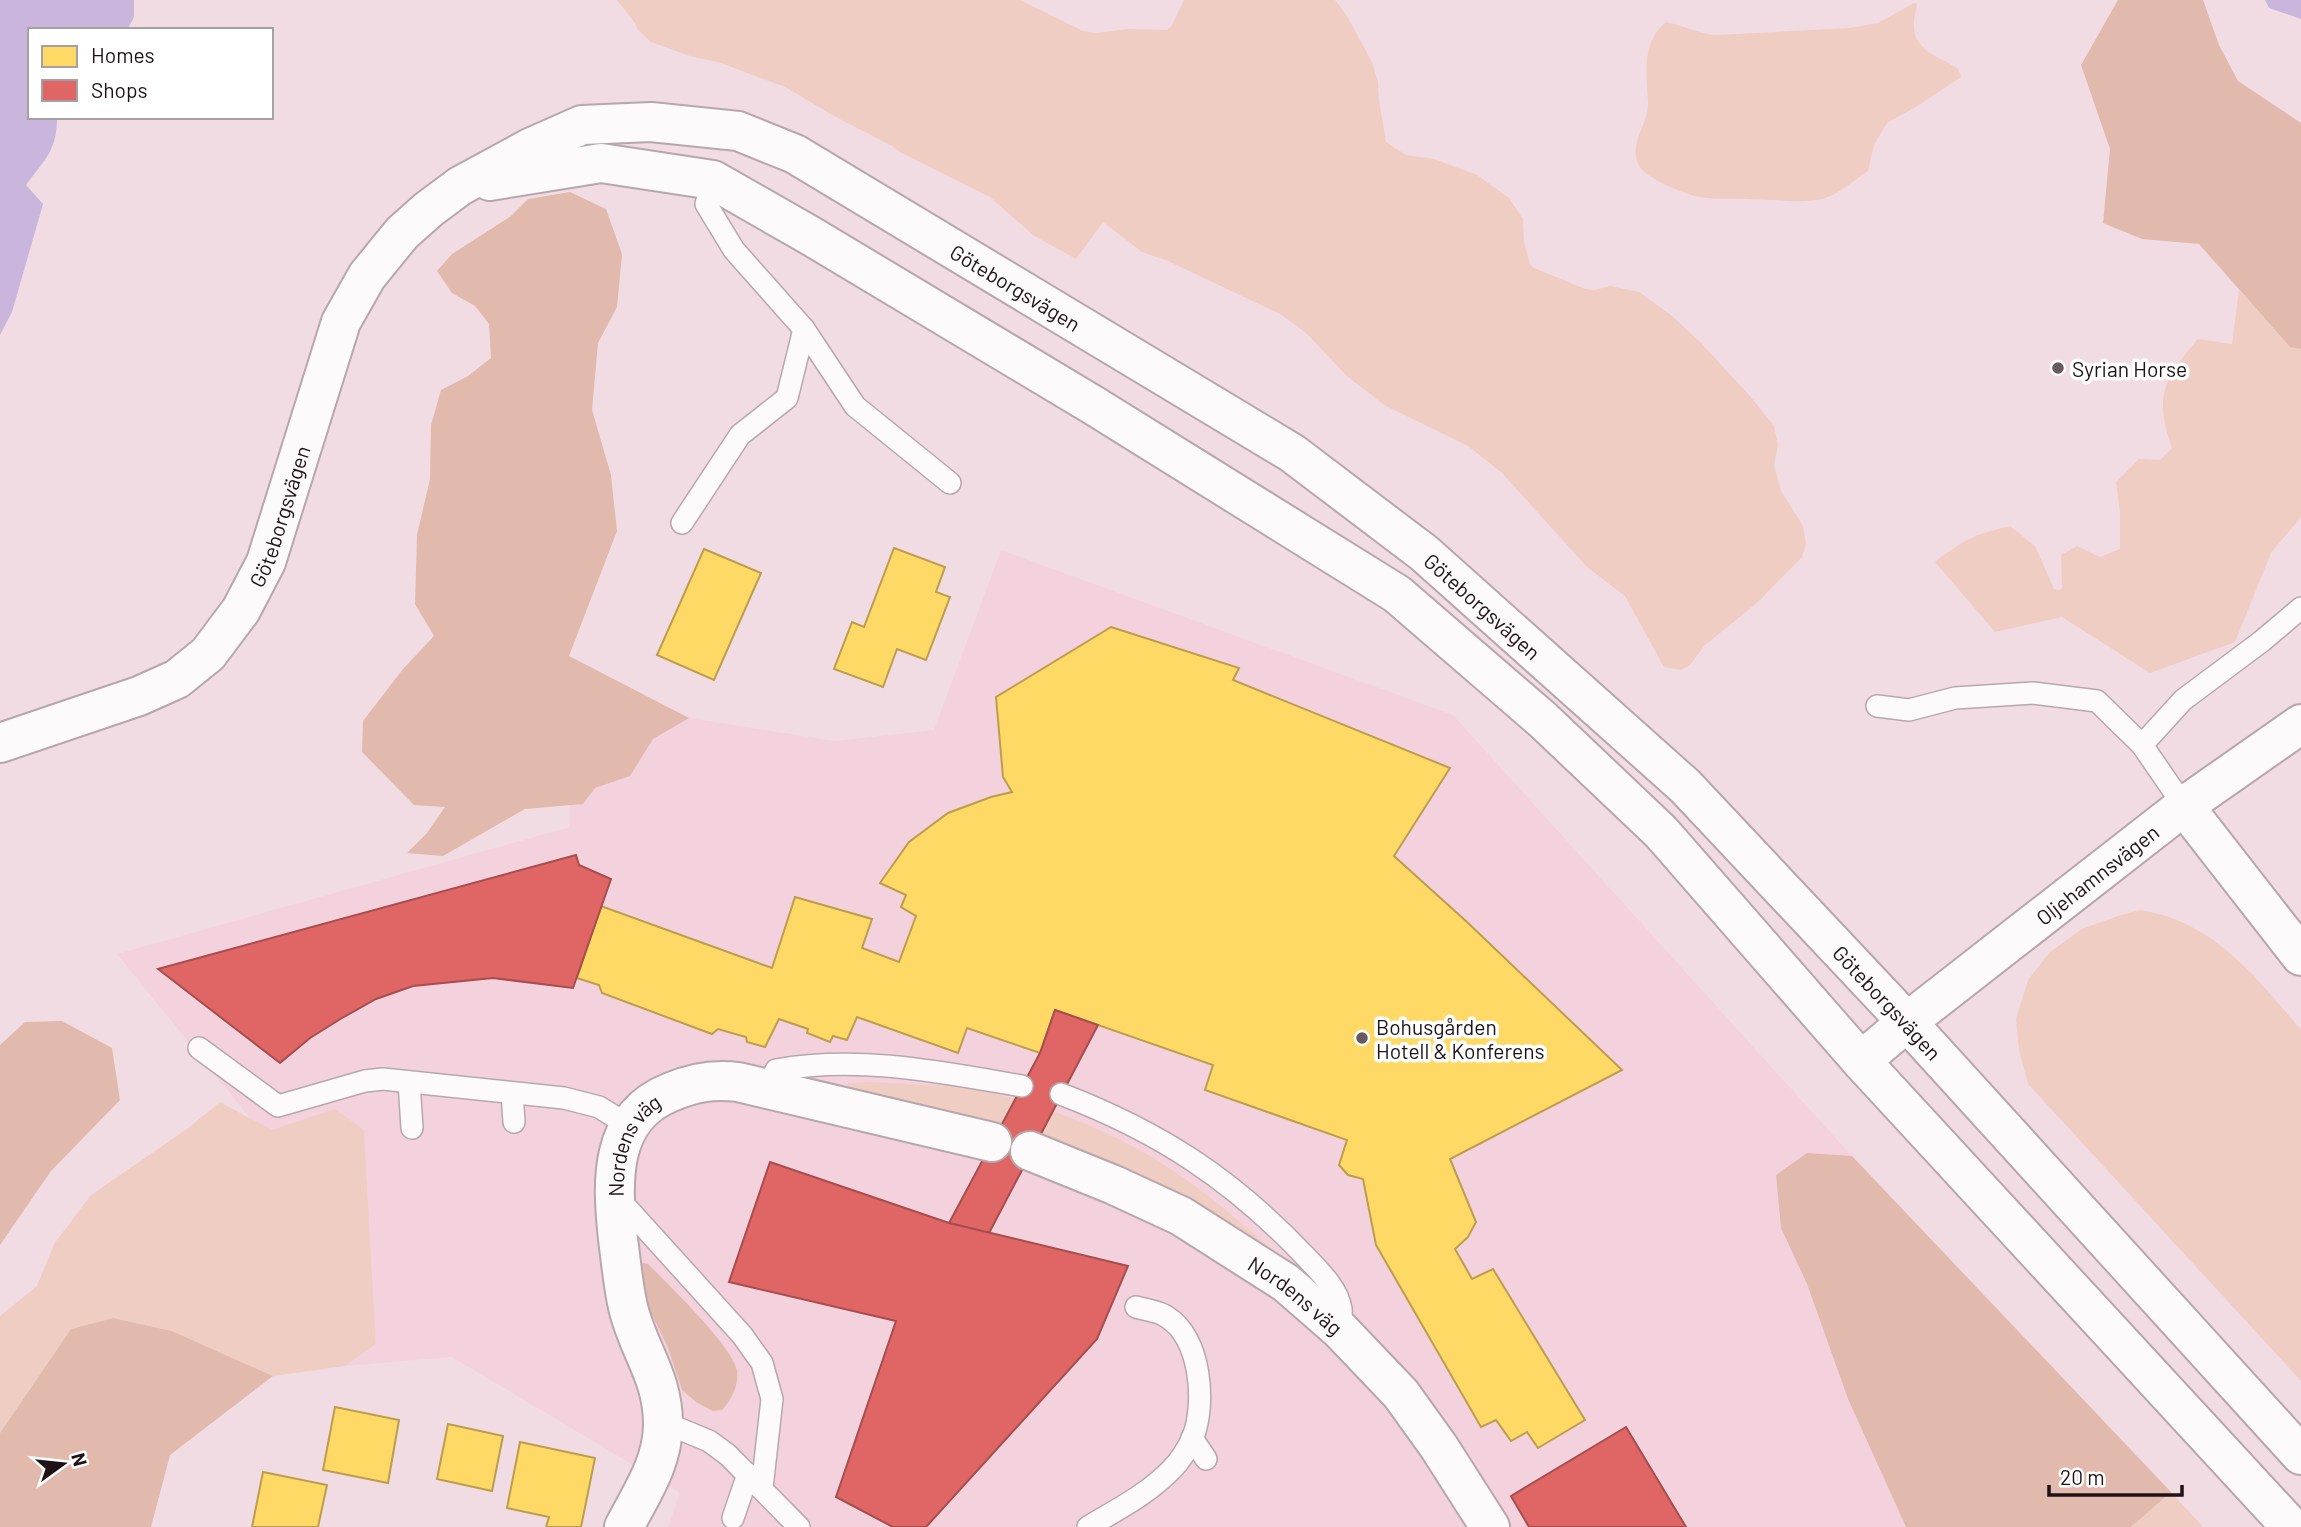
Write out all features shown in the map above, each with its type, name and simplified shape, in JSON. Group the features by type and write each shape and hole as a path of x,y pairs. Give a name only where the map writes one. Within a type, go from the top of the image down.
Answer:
{"main road":[{"name":"Göteborgsvägen","path":"0,743 139,696 177,679 208,654 241,610 266,562 341,323 366,276 402,233 429,209 460,186 530,148 582,125 651,122 738,131 795,154 1292,453 1424,553 1685,786 1907,1022 2301,1455"},
{"name":"Göteborgsvägen","path":"460,186 601,163 713,180 1093,405 1397,594 1543,720 1661,832 1861,1061 2291,1527"},
{"name":"Oljehamnsvägen","path":"1861,1061 1907,1022 2184,806 2301,724"},
{"path":"2184,806 2301,956"},
{"name":"Nordens väg","path":"624,1527 658,1462 662,1443 663,1422 659,1388 628,1309 614,1194 615,1169 628,1125 645,1106 691,1083 719,1080 992,1142"},
{"name":"Nordens väg","path":"1030,1151 1181,1216 1286,1283 1340,1330 1401,1394 1439,1447 1490,1527"}],"lane":[{"path":"713,180 706,204 734,250 804,329 855,406 950,483"},
{"path":"682,523 740,435 787,398 804,329"},
{"path":"2142,745 2183,700 2301,608"},
{"path":"1877,706 1909,710 1955,698 2033,693 2097,701 2142,745 2184,806"},
{"path":"199,1048 278,1106 365,1081 383,1079 564,1098 599,1107 628,1125"},
{"path":"768,1089 776,1070 806,1064 840,1063 933,1071 1022,1086"},
{"path":"409,1082 412,1128"},
{"path":"512,1093 514,1122"},
{"path":"1060,1094 1106,1112 1173,1147 1225,1182 1270,1220 1332,1287 1342,1308 1340,1330"},
{"path":"614,1194 742,1335 762,1363 772,1399 755,1481 733,1518"},
{"path":"1088,1527 1147,1492 1174,1467 1192,1438 1198,1418 1198,1376 1193,1353 1183,1333 1167,1316 1136,1307"},
{"path":"663,1422 709,1441 755,1481 799,1527"},
{"path":"1192,1438 1206,1460"}],"shaded area":[{"path":"0,0 134,0 134,17 128,28 28,28 28,119 57,119 56,129 49,154 26,185 43,204 12,312 0,335"},
{"path":"617,0 1020,0 1083,31 1095,33 1129,29 1167,30 1184,0 1335,0 1347,16 1372,62 1378,82 1386,142 1406,155 1434,159 1477,175 1509,198 1523,219 1524,242 1530,264 1534,268 1585,289 1610,286 1639,292 1672,316 1699,341 1750,396 1774,426 1778,445 1774,465 1781,491 1803,526 1806,544 1802,557 1758,602 1704,646 1690,665 1681,670 1664,667 1625,596 1587,567 1502,473 1468,446 1384,405 1347,376 1306,333 1282,315 1168,261 1142,252 1103,222 1076,259 1033,235 990,197 900,152 785,87 721,63 690,56 651,42 638,30"},
{"path":"2118,0 2203,0 2219,45 2238,81 2301,123 2301,349 2290,347 2199,244 2142,239 2103,223 2110,149 2081,65"},
{"path":"2265,0 2301,0 2301,19 2269,8"},
{"path":"1914,3 1917,4 1914,31 1917,39 1928,51 1958,69 1961,77 1887,123 1874,145 1868,171 1840,191 1822,199 1805,201 1706,198 1667,186 1640,167 1636,150 1648,109 1647,58 1653,39 1666,22 1716,35 1850,28 1878,23"},
{"path":"570,192 606,209 622,254 617,307 598,343 592,410 611,475 617,531 569,656 689,718 653,739 630,776 595,788 583,804 525,809 443,856 407,853 427,833 445,807 414,805 362,752 363,721 403,669 434,636 415,604 417,535 430,479 431,425 441,390 468,376 491,358 489,324 475,306 452,293 437,271 452,254 511,216 528,199"},
{"path":"2239,290 2290,347 2301,349 2301,517 2271,553 2235,642 2150,673 2062,617 1995,632 1935,562 1970,539 2010,526 2035,546 2054,589 2059,590 2062,588 2061,555 2077,546 2100,557 2120,549 2120,512 2116,482 2139,459 2160,460 2172,448 2164,415 2165,389 2177,366 2198,339 2232,344"},
{"path":"1001,550 1453,715 1852,1156 1807,1153 1781,1228 1807,1284 1848,1399 1906,1527 668,1527 680,1493 452,1357 345,1366 376,1344 366,1163 275,1149 117,954 570,827 569,656 689,718 835,741 934,730"},
{"path":"2140,910 2166,916 2211,939 2250,972 2301,1030 2301,1381 2028,1084 2019,1050 2016,1019 2028,980 2050,952 2082,929"},
{"path":"62,1021 112,1048 120,1100 51,1171 0,1245 0,1045 25,1022"},
{"path":"848,1083 940,1086 991,1093 1080,1121 1127,1143 1191,1183 1309,1282 1006,1124 847,1088"},
{"path":"220,1102 272,1130 335,1109 364,1130 376,1344 345,1366 273,1376 172,1331 113,1318 71,1329 0,1433 0,1316 37,1286 54,1244 91,1195 187,1129"},
{"path":"1807,1153 1852,1156 2171,1492 2131,1527 1906,1527 1848,1399 1807,1284 1781,1228 1776,1175"},
{"path":"640,1262 648,1264 684,1300 733,1359 737,1370 736,1386 722,1410 713,1411 682,1390 668,1348 645,1300"},
{"path":"113,1318 172,1331 273,1376 170,1455 151,1527 0,1527 0,1433 71,1329"},
{"path":"2171,1492 2203,1527 2131,1527"}],"building: Homes":[{"path":"894,548 945,567 936,592 950,597 926,660 897,649 883,687 834,669 852,622 864,627"},
{"path":"704,549 761,573 714,680 657,655"},
{"name":"Bohusgården Hotell & Konferens","path":"1111,627 1239,668 1233,680 1450,768 1394,856 1622,1070 1450,1159 1476,1222 1468,1237 1455,1249 1472,1279 1493,1269 1585,1420 1538,1448 1527,1432 1511,1441 1496,1420 1481,1427 1376,1245 1363,1179 1348,1175 1339,1165 1347,1140 1205,1090 1213,1065 1055,1010 1040,1053 967,1028 958,1053 857,1017 847,1040 833,1036 830,1042 807,1033 808,1029 779,1019 765,1047 747,1042 746,1037 718,1029 712,1034 602,993 599,985 577,978 601,906 772,968 795,897 872,919 862,948 899,962 916,916 901,907 906,895 880,883 909,842 948,813 1012,792 1003,777 996,697"},
{"path":"335,1407 399,1420 388,1483 323,1470"},
{"path":"448,1424 503,1436 492,1491 437,1479"},
{"path":"520,1442 595,1458 581,1527 546,1527 549,1517 507,1508"},
{"path":"263,1472 327,1485 318,1527 252,1527"}],"building: Shops":[{"path":"576,855 579,865 611,879 573,988 493,978 413,986 376,999 342,1018 310,1038 280,1063 158,969"},
{"path":"1055,1010 1098,1025 989,1233 949,1223 1040,1053"},
{"path":"770,1162 949,1223 1128,1266 1097,1339 926,1527 893,1527 836,1497 896,1321 729,1282"},
{"path":"1626,1427 1686,1527 1529,1527 1511,1496"}],"place":[{"name":"Syrian Horse","path":"2058,368"},
{"name":"Bohusgården Hotell & Konferens","path":"1362,1038"}]}
